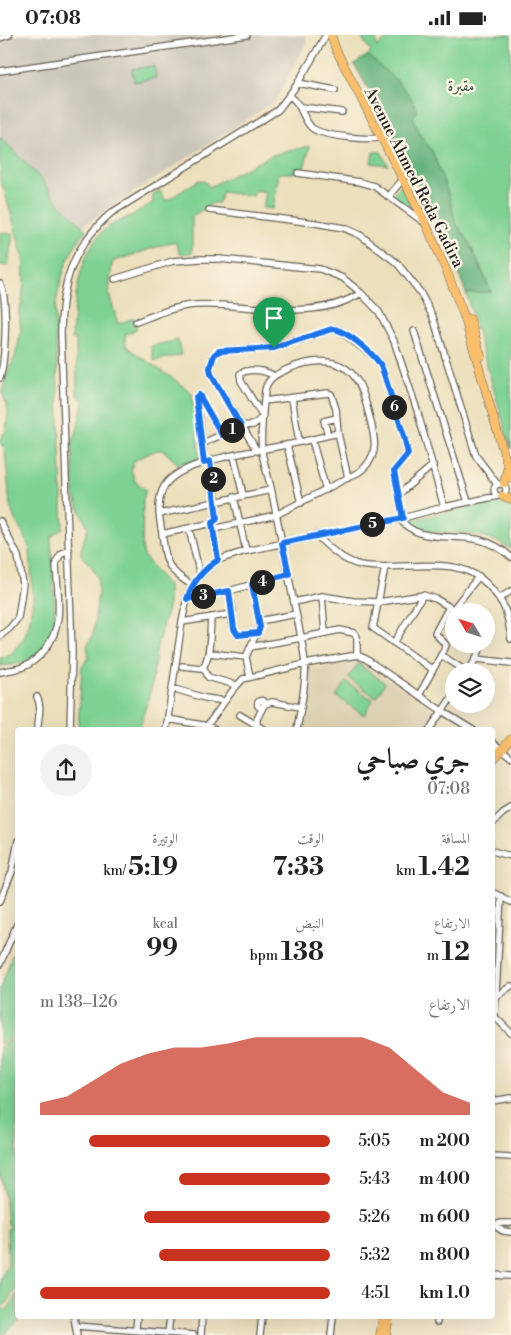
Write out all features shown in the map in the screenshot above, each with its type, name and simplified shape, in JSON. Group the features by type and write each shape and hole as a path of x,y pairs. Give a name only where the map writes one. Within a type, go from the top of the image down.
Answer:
{"main road":[{"name":"Avenue Ahmed Reda Gadira","path":"331,35 336,50 435,230 459,287 475,335 509,465"},
{"name":"Avenue Ahmed Reda Gadira","path":"336,35 340,48 447,271 464,316 509,465"},
{"path":"503,483 509,465"},
{"path":"495,763 508,750 511,739"},
{"path":"495,759 508,750"},
{"path":"380,1335 383,1319"},
{"path":"386,1335 389,1319"}],"street":[{"path":"0,38 9,35"},
{"path":"0,69 247,35"},
{"path":"70,727 73,668 61,328 66,282 76,256 90,233 117,209 282,107 326,35"},
{"path":"298,83 335,90"},
{"path":"290,96 301,107 310,125 316,130 363,139 384,137"},
{"path":"301,107 342,112"},
{"path":"298,173 374,186 426,224"},
{"path":"388,197 402,179"},
{"path":"210,210 344,228 360,235 398,263 420,292 433,317 476,456 503,483 506,488 504,496"},
{"path":"115,279 173,261 219,259 320,269 339,276 361,293 379,312 394,341 433,465 444,507"},
{"path":"0,285 4,293 6,309 0,378"},
{"path":"136,322 181,306 205,305 304,310 336,305 361,293"},
{"path":"260,450 241,426 211,374 212,358 216,353 274,348 332,329 340,330 377,359 382,368 408,454 394,471 399,494 401,518 404,526 412,531 428,535 479,540 493,544 511,557"},
{"path":"414,331 468,502"},
{"path":"162,534 189,528 240,523 276,515 359,472 368,464 373,455 375,441 361,387 348,370 336,363 316,361 294,367 274,376 266,386 260,450 271,490 276,515 289,574 305,664 297,727"},
{"path":"263,417 241,381 240,374 247,370 268,373 274,376"},
{"path":"264,401 330,393 333,395 338,433 348,478"},
{"path":"218,560 212,526 217,519 216,501 201,444 196,397 198,395 222,435"},
{"path":"292,398 299,442"},
{"path":"201,444 241,426 253,425 263,417"},
{"path":"328,435 324,421 337,418"},
{"path":"192,585 180,578 169,567 166,560 159,514 161,491 166,483 182,471 207,462 338,433"},
{"path":"312,440 326,490"},
{"path":"287,445 302,503"},
{"path":"234,456 243,495"},
{"path":"399,494 433,465"},
{"path":"503,483 494,493 504,496"},
{"path":"486,499 503,483"},
{"path":"159,514 271,490"},
{"path":"167,727 187,599 192,585 200,575 218,560 246,551 444,507 504,496 511,492"},
{"path":"234,497 246,551"},
{"path":"0,521 18,557 23,584 18,618 0,637"},
{"path":"189,528 200,575"},
{"path":"316,535 326,545 359,565 385,567 444,565 467,570 479,576 500,598 507,612 511,639"},
{"path":"0,672 18,669 32,662 52,641 59,619 56,562 59,555 69,549"},
{"path":"385,567 373,628 433,670"},
{"path":"187,599 229,591 289,574"},
{"path":"457,603 479,576"},
{"path":"250,677 246,657 260,627 252,584"},
{"path":"229,591 234,629 238,635 258,633"},
{"path":"500,598 511,591"},
{"path":"294,602 322,596 353,601 379,601 424,595 445,605"},
{"path":"394,643 424,595"},
{"path":"322,596 325,633"},
{"path":"182,622 231,614"},
{"path":"259,621 296,614"},
{"path":"211,617 208,653 204,667 208,677 236,685"},
{"path":"445,619 435,633 445,644"},
{"path":"250,647 301,639 340,630 354,633 358,641 357,655"},
{"path":"420,695 445,647"},
{"path":"208,653 246,657"},
{"path":"473,663 478,653"},
{"path":"207,727 236,685 243,679 305,664 357,655 366,659 468,727"},
{"path":"441,655 454,663"},
{"path":"476,659 511,663"},
{"path":"182,666 204,667"},
{"path":"172,689 195,696 225,701"},
{"path":"37,697 41,710 38,727"},
{"path":"257,727 257,719 264,705 272,702 300,707"},
{"path":"431,727 445,707"},
{"path":"240,715 256,727"},
{"path":"168,719 202,727"},
{"path":"495,744 508,750"},
{"path":"495,821 511,807"},
{"path":"495,852 511,856"},
{"path":"0,901 12,872 15,856"},
{"path":"495,893 511,902"},
{"path":"495,970 501,896"},
{"path":"0,965 1,958 15,928"},
{"path":"495,997 511,986"},
{"path":"495,1015 511,1033"},
{"path":"495,1101 511,1098"},
{"path":"495,1156 511,1157"},
{"path":"495,1226 501,1223 511,1223"},
{"path":"495,1227 503,1231 511,1232"},
{"path":"495,1275 511,1276"},
{"path":"74,1319 78,1335"},
{"path":"136,1329 137,1319"},
{"path":"168,1333 170,1319"},
{"path":"200,1335 202,1319"},
{"path":"260,1335 262,1319"},
{"path":"331,1335 333,1319"},
{"path":"76,1326 136,1329 194,1335"}],"shaded area":[{"path":"0,35 306,35 307,43 275,101 82,226 56,200 42,180 0,137"},
{"path":"359,660 437,712 427,727 303,727 310,670"}],"green space":[{"name":"مقبرة","path":"360,35 375,35 377,47 388,38 414,35 511,35 511,449 466,293 491,291 468,240 455,222 450,199 432,151 418,133 398,81 368,55 371,52"},
{"path":"368,55 403,87 414,103 417,111 413,117 419,133 432,151 450,199 455,222 468,240 491,292 466,293 444,236 354,64"},
{"path":"154,66 156,78 134,82 132,69"},
{"path":"0,137 42,180 56,200 86,230 74,248 65,268 55,311 63,528 51,537 54,622 46,643 31,659 21,663 0,666 0,658 11,654 24,638 29,624 33,599 30,550 14,518 10,505 5,449 0,443 0,439 6,431 8,414 2,392 8,370 15,357 21,332 19,310 22,304 24,277 23,257 4,189 0,182"},
{"path":"310,146 304,168 295,168 294,173 279,173 273,209 263,208 266,192 255,190 253,196 222,192 219,203 213,203 192,216 192,253 180,254 176,243 172,242 112,263 109,294 118,324 134,318 137,329 125,335 126,346 192,393 200,459 178,464 163,450 157,450 135,460 131,469 135,481 146,490 143,499 142,547 144,556 168,586 168,608 157,645 151,689 140,727 78,727 82,666 89,657 87,646 93,635 98,593 98,578 92,567 81,556 88,527 74,494 72,444 78,427 83,400 77,395 76,339 72,339 76,294 84,263 98,236 110,226 153,203 153,194 160,190 166,201 199,180 206,182 209,187 272,155"},
{"path":"373,152 381,152 388,165 371,163"},
{"path":"402,184 412,208 417,210 418,214 411,212 408,207 392,196"},
{"path":"0,232 13,234 8,266 0,265"},
{"path":"178,340 181,355 154,361 151,346"},
{"path":"498,502 511,504 511,549 479,535 422,531 406,523 407,521"},
{"path":"358,664 385,683 376,697 348,678"},
{"path":"346,682 373,700 364,715 336,696"},
{"path":"15,948 15,1038 0,1044 0,989"},
{"path":"15,1040 15,1292 4,1306 0,1304 0,1279 8,1264 7,1229 10,1229 10,1225 7,1225 0,1171 0,1047"},
{"path":"15,1297 15,1319 20,1319 3,1335 0,1335 0,1309 7,1310"}],"route":[{"path":"336,329 356,341 377,359 382,368 408,454 394,469 403,518 282,543 289,574 252,584 260,627 258,633 238,635 234,629 229,591 187,599 192,585 200,575 218,560 212,523 217,519 216,501 210,461 204,463 196,397 199,395 222,435 241,426 211,374 212,358 219,351 274,348 336,329"}]}
